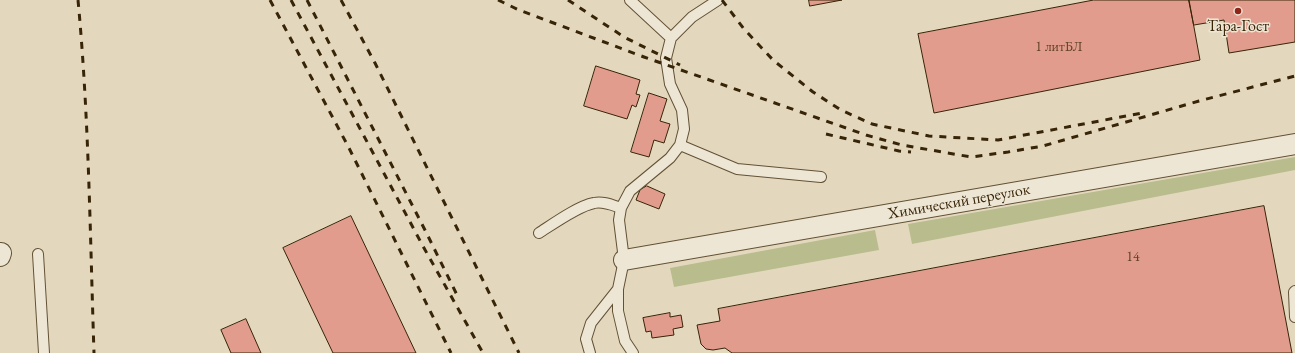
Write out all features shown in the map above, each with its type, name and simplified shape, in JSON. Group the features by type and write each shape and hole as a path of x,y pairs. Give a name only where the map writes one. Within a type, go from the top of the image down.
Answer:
{"street":[{"name":"Химический переулок","path":"624,260 1295,144"}],"lane":[{"path":"630,0 671,38"},
{"path":"633,353 625,341 618,311 618,289 624,260 619,220 621,208 630,191 670,158 680,146 684,129 682,110 670,84 666,58 671,38 692,17 718,0"},
{"path":"680,146 737,169 821,177"},
{"path":"538,233 589,204 606,203 621,208"},
{"path":"0,248 0,253"},
{"path":"38,254 44,353"},
{"path":"590,353 586,339 591,323 618,289"},
{"path":"1295,290 1295,317"}],"green space":[{"path":"1295,157 1295,170 912,244 908,224"},
{"path":"875,230 879,250 674,287 670,268"}],"building":[{"path":"809,0 842,0 810,6"},
{"path":"1094,0 1189,0 1200,60 934,113 918,34"},
{"path":"1189,0 1295,0 1295,42 1229,53 1224,20 1194,25"},
{"path":"596,66 640,80 636,94 640,95 636,107 632,105 627,119 584,106"},
{"path":"649,93 667,99 660,121 670,124 664,143 654,140 649,157 631,152"},
{"path":"647,186 665,194 659,209 636,200 640,190"},
{"path":"1264,206 1292,353 732,353 725,348 713,350 706,349 701,344 697,325 720,321 718,309"},
{"path":"351,216 416,353 333,353 283,248"},
{"path":"670,313 670,317 681,315 683,327 673,329 674,335 652,338 651,331 646,332 643,318"},
{"path":"246,319 261,353 231,353 221,330"}],"railway":[{"path":"78,0 87,132 94,353"},
{"path":"270,0 349,148 451,353"},
{"path":"291,0 424,248 483,353"},
{"path":"307,0 458,297"},
{"path":"341,0 375,63 519,353"},
{"path":"498,0 519,10 644,57 866,135 902,145 971,157 1043,146 1199,101 1295,76"},
{"path":"568,0 624,37 680,65"},
{"path":"722,0 744,29 773,60 813,92 841,110 872,124 929,136 998,140 1142,113"},
{"path":"826,134 899,151 911,152"}],"place":[{"name":"Тара-Гост","path":"1238,11"}]}
